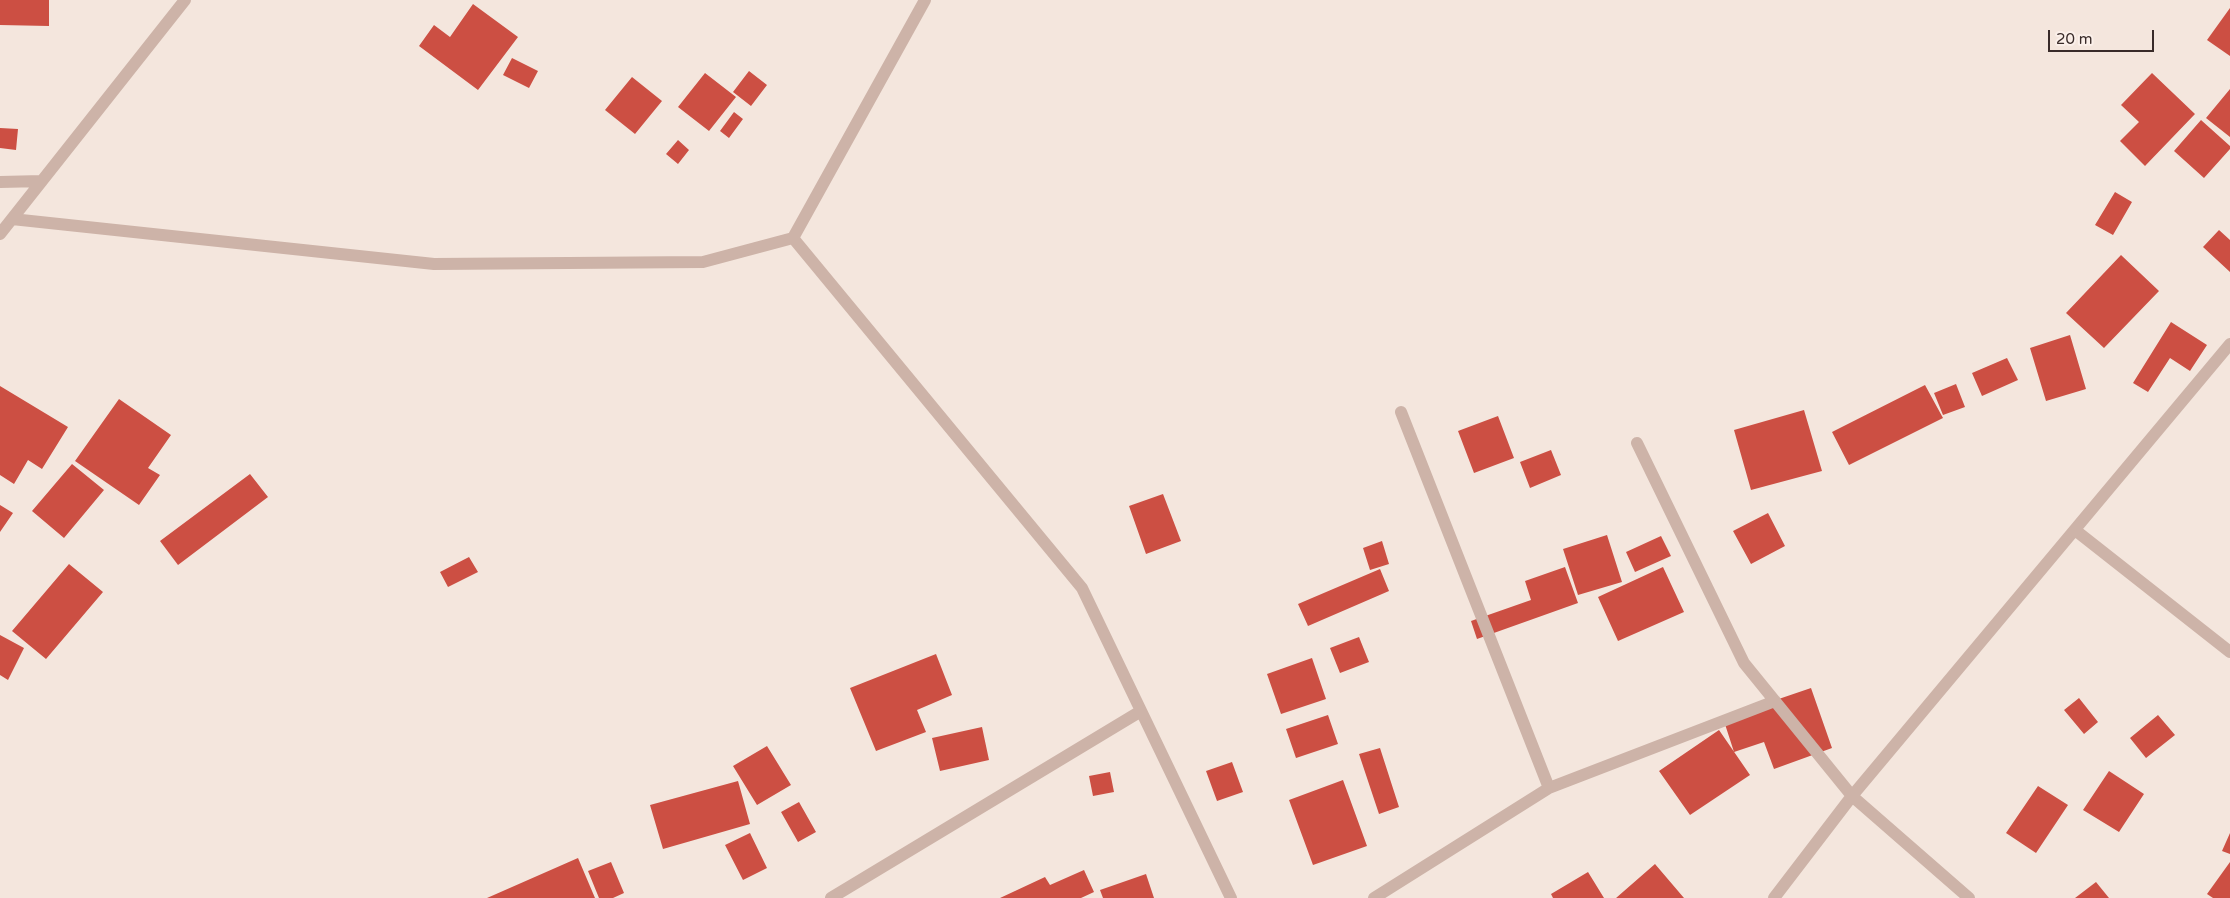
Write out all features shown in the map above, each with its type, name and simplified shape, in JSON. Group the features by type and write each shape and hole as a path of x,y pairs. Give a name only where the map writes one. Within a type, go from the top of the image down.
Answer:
{"street":[{"path":"0,234 185,0"},
{"path":"12,219 434,264 703,262 793,238 925,0"},
{"path":"0,182 42,181"},
{"path":"793,238 1082,588 1231,898"},
{"path":"1774,898 1852,796 2230,344"},
{"path":"1400,412 1549,788"},
{"path":"1637,443 1744,663 1852,796 1969,898"},
{"path":"2075,530 2230,652"},
{"path":"1374,898 1549,788 1775,701"},
{"path":"831,898 1141,711"}],"building":[{"path":"0,0 49,0 49,26 0,25"},
{"path":"473,4 518,37 478,90 419,46 434,25 450,37"},
{"path":"2230,8 2230,56 2207,40"},
{"path":"512,58 538,71 529,88 503,75"},
{"path":"749,71 767,85 751,106 733,92"},
{"path":"705,73 736,97 709,131 678,107"},
{"path":"2152,73 2195,114 2145,166 2120,141 2139,122 2121,105"},
{"path":"632,77 662,101 635,134 605,110"},
{"path":"2230,89 2230,137 2206,118"},
{"path":"734,112 743,119 729,138 720,131"},
{"path":"2201,120 2230,146 2230,149 2204,178 2174,151"},
{"path":"0,128 18,129 16,150 0,148"},
{"path":"678,140 689,150 678,164 666,154"},
{"path":"2115,192 2132,202 2113,235 2095,225"},
{"path":"2219,230 2230,240 2230,272 2203,247"},
{"path":"2121,255 2159,291 2104,348 2066,313"},
{"path":"2171,322 2207,345 2190,371 2170,358 2148,392 2133,383"},
{"path":"2070,335 2086,389 2046,401 2030,348"},
{"path":"2007,358 2018,380 1982,396 1972,373"},
{"path":"1956,384 1965,407 1943,415 1934,393"},
{"path":"1925,385 1943,418 1849,465 1832,432"},
{"path":"0,386 68,427 42,469 28,460 14,484 0,475"},
{"path":"119,399 171,435 148,468 160,475 139,505 75,461"},
{"path":"1804,410 1822,471 1751,490 1734,430"},
{"path":"1498,416 1514,458 1474,473 1458,431"},
{"path":"1551,450 1561,475 1530,488 1520,462"},
{"path":"72,464 104,490 64,538 32,511"},
{"path":"250,474 268,497 178,565 160,541"},
{"path":"1163,494 1181,541 1146,554 1129,506"},
{"path":"0,505 13,513 0,532"},
{"path":"1768,513 1785,546 1751,564 1733,531"},
{"path":"1607,535 1622,582 1578,595 1563,549"},
{"path":"1661,536 1671,556 1635,572 1626,552"},
{"path":"1382,541 1389,564 1370,570 1363,548"},
{"path":"469,557 478,572 448,587 440,572"},
{"path":"69,564 103,592 46,659 12,631"},
{"path":"1565,567 1578,603 1477,639 1471,621 1531,600 1525,581"},
{"path":"1663,567 1684,612 1618,641 1598,597"},
{"path":"1380,569 1389,591 1308,626 1298,604"},
{"path":"0,635 24,648 8,680 0,675"},
{"path":"1359,637 1369,662 1340,673 1330,648"},
{"path":"936,654 952,695 917,710 926,732 876,751 850,688"},
{"path":"1312,658 1326,699 1281,714 1267,674"},
{"path":"1811,688 1832,748 1774,769 1764,742 1734,752 1723,718"},
{"path":"2079,698 2098,722 2084,734 2064,710"},
{"path":"1328,715 1338,744 1296,758 1286,729"},
{"path":"2158,715 2175,735 2146,758 2130,738"},
{"path":"982,727 989,760 940,771 932,738"},
{"path":"1719,730 1750,775 1690,815 1659,771"},
{"path":"767,746 791,785 757,805 733,766"},
{"path":"1380,748 1399,807 1379,814 1359,754"},
{"path":"1232,762 1243,792 1217,801 1206,771"},
{"path":"2109,771 2144,794 2119,832 2083,810"},
{"path":"1110,772 1114,792 1093,796 1089,776"},
{"path":"1343,780 1367,846 1313,865 1289,800"},
{"path":"738,781 750,824 663,849 650,805"},
{"path":"2038,786 2068,805 2036,853 2006,833"},
{"path":"799,802 816,832 798,842 781,812"},
{"path":"750,833 767,868 743,880 725,845"},
{"path":"2230,833 2230,854 2222,851"},
{"path":"578,858 595,898 487,898"},
{"path":"611,862 624,893 613,898 599,898 588,871"},
{"path":"2230,862 2230,898 2213,898 2207,894"},
{"path":"1655,864 1684,898 1616,898"},
{"path":"1084,870 1094,892 1081,898 1000,898 1045,877 1050,885"},
{"path":"1588,872 1604,898 1553,898 1551,894"},
{"path":"1146,874 1154,898 1103,898 1100,890"},
{"path":"2096,882 2109,898 2075,898"}]}
